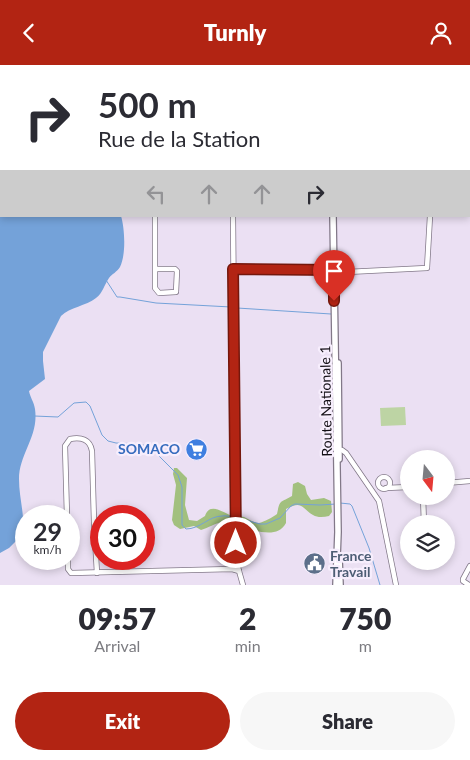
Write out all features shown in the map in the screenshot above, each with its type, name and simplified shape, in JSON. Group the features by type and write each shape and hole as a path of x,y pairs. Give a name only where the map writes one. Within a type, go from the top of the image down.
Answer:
{"main road":[{"name":"Route Nationale 1","path":"333,217 337,450"},
{"name":"Route Nationale 1","path":"336,585 337,498 339,485 337,459 337,217"},
{"name":"Route Nationale 1","path":"338,533 340,585"}],"street":[{"path":"154,217 155,269 156,291 159,293 176,293 177,271 175,269 155,269"},
{"path":"233,217 236,559 243,585"},
{"path":"347,272 427,268 430,217"},
{"path":"233,269 334,270"},
{"path":"67,505 64,446 70,439 85,439 91,446 92,451 97,573"},
{"path":"337,450 346,453 379,501 396,585"},
{"path":"337,459 350,460"},
{"path":"368,485 378,483 379,479 385,477 388,479 390,487"},
{"path":"455,482 470,481"},
{"path":"378,483 380,488"},
{"path":"372,490 400,487"},
{"path":"469,585 463,579 470,566"},
{"path":"69,570 71,573 224,568 239,571"}],"green space":[{"path":"405,407 406,425 381,426 380,408"},
{"path":"174,468 177,468 187,478 185,505 189,520 197,521 210,510 217,509 232,516 244,517 259,523 277,514 280,504 292,496 293,484 298,482 305,486 311,500 324,498 331,501 332,512 329,516 319,517 299,505 292,506 286,509 286,523 281,529 273,532 256,531 223,522 201,530 194,526 180,529 174,525 172,520 176,485 173,474"}],"water":[{"path":"0,217 121,217 124,242 122,262 119,269 109,278 96,298 61,316 43,352 45,379 29,391 34,406 34,428 20,470 19,486 21,505 15,505 15,542 0,553"}],"waterway":[{"path":"106,280 117,297 156,303 231,307"},
{"path":"237,308 331,314"},
{"path":"34,416 58,417 74,403 86,402 90,406 102,435 108,441 141,444 152,449 178,475 182,487 182,525 186,529 196,527 217,517 234,518"},
{"path":"340,503 352,506 369,548 380,585"},
{"path":"238,518 266,524 280,518 295,504 336,504"}],"place":[{"name":"SOMACO","path":"196,449"},
{"name":"France Travail","path":"314,564"}],"route":[{"path":"236,543 233,269 334,270 334,301"}]}
